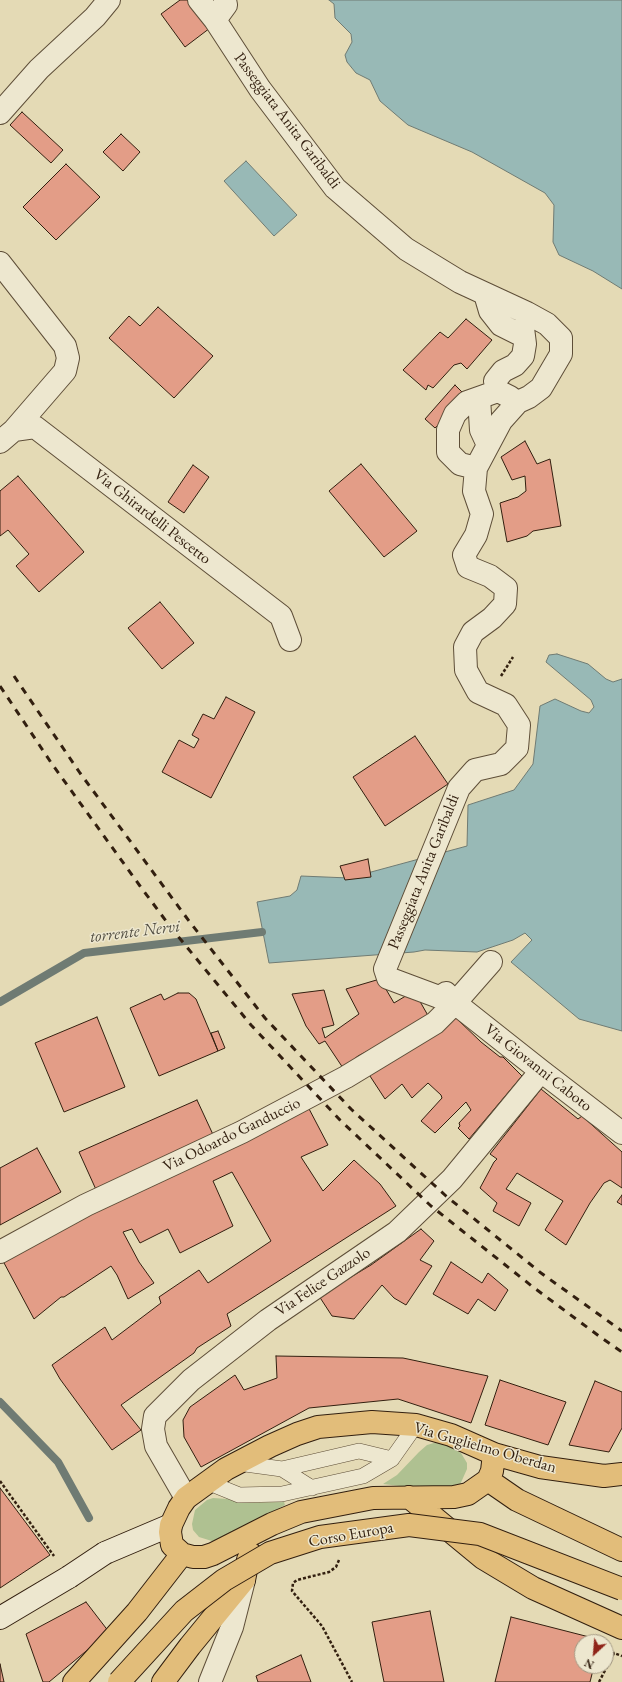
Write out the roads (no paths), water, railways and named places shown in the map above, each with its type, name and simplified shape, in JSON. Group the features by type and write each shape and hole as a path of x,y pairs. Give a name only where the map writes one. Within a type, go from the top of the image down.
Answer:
{"main road":[{"name":"Via Guglielmo Oberdan","path":"164,1528 186,1498 207,1482 238,1463 276,1443 318,1427 372,1422 416,1425 451,1435 494,1454 540,1467 604,1476 622,1474"},
{"path":"164,1528 170,1532 172,1545 180,1556 204,1557 300,1512 373,1498 454,1497 468,1494 488,1480 492,1471 494,1454"},
{"path":"488,1480 517,1500 622,1550"},
{"path":"409,1498 483,1558 533,1588 622,1628"},
{"path":"163,1682 190,1646 244,1580 248,1560 260,1538 272,1524"},
{"name":"Corso Europa","path":"119,1682 184,1611 224,1580 270,1553 320,1537 410,1525 480,1534 622,1589"},
{"path":"81,1674 133,1618 180,1556"}],"street":[{"path":"0,113 39,69 94,17 109,0"},
{"path":"199,0 215,20 226,5 224,0"},
{"name":"Passeggiata Anita Garibaldi","path":"215,20 260,89 335,188 406,249 460,282 527,313 547,324 561,338 561,354 541,388 529,398 518,402 501,421 476,468 474,491 482,514 476,534 464,555 468,567 490,576 506,588 505,604 492,618 473,632 465,647 466,670 478,692 506,706 519,725 517,748 501,764 475,770 459,788 436,842 388,978 456,1003"},
{"path":"0,263 65,346 68,358 65,371 7,436"},
{"path":"485,294 490,311 501,325 523,340 551,372"},
{"path":"488,445 481,430 489,394 495,381 503,371 515,365 523,340"},
{"path":"476,468 460,464 448,452 448,430 455,414 467,402 489,394 518,402"},
{"name":"Via Ghirardelli Pescetto","path":"7,436 36,427 281,616 290,640"},
{"name":"Via Odoardo Ganduccio","path":"0,1252 86,1205 242,1132 346,1078 435,1023 456,1003 491,962"},
{"name":"Via Giovanni Caboto","path":"456,1003 622,1133"},
{"name":"Via Felice Gazzolo","path":"186,1498 156,1446 153,1430 155,1416 191,1380 268,1320 397,1232 452,1179 541,1071"},
{"path":"0,1618 64,1568 105,1553 164,1528"},
{"path":"210,1682 232,1627 244,1580"}],"lane":[{"path":"207,1482 239,1495 282,1494 363,1476 392,1459 416,1425"},
{"path":"238,1463 282,1469 359,1452 392,1459"},
{"path":"282,1469 312,1488"}],"water":[{"path":"329,0 622,0 622,289 593,271 559,255 553,242 554,205 545,193 472,152 408,125 380,101 370,80 356,73 347,62 345,55 352,42 351,34 335,18 334,4"},
{"path":"246,161 297,215 274,236 224,181"},
{"path":"557,654 588,664 606,679 613,682 622,679 622,1031 579,1019 511,962 532,940 525,933 513,940 477,952 425,950 269,963 257,902 290,896 297,890 301,876 349,878 467,846 468,805 514,790 533,764 540,706 555,699 589,713 594,707 591,700 546,662 549,655"}],"waterway":[{"name":"torrente Nervi","path":"0,1002 84,953 262,932"},
{"name":"torrente Nervi","path":"0,1402 58,1462 89,1518"}],"railway":[{"path":"14,676 80,773 189,921 265,1018 351,1109 446,1196 541,1273 622,1331"},
{"path":"0,686 52,764 140,886 172,929 251,1025 340,1120 431,1206 533,1287 622,1352"}]}
